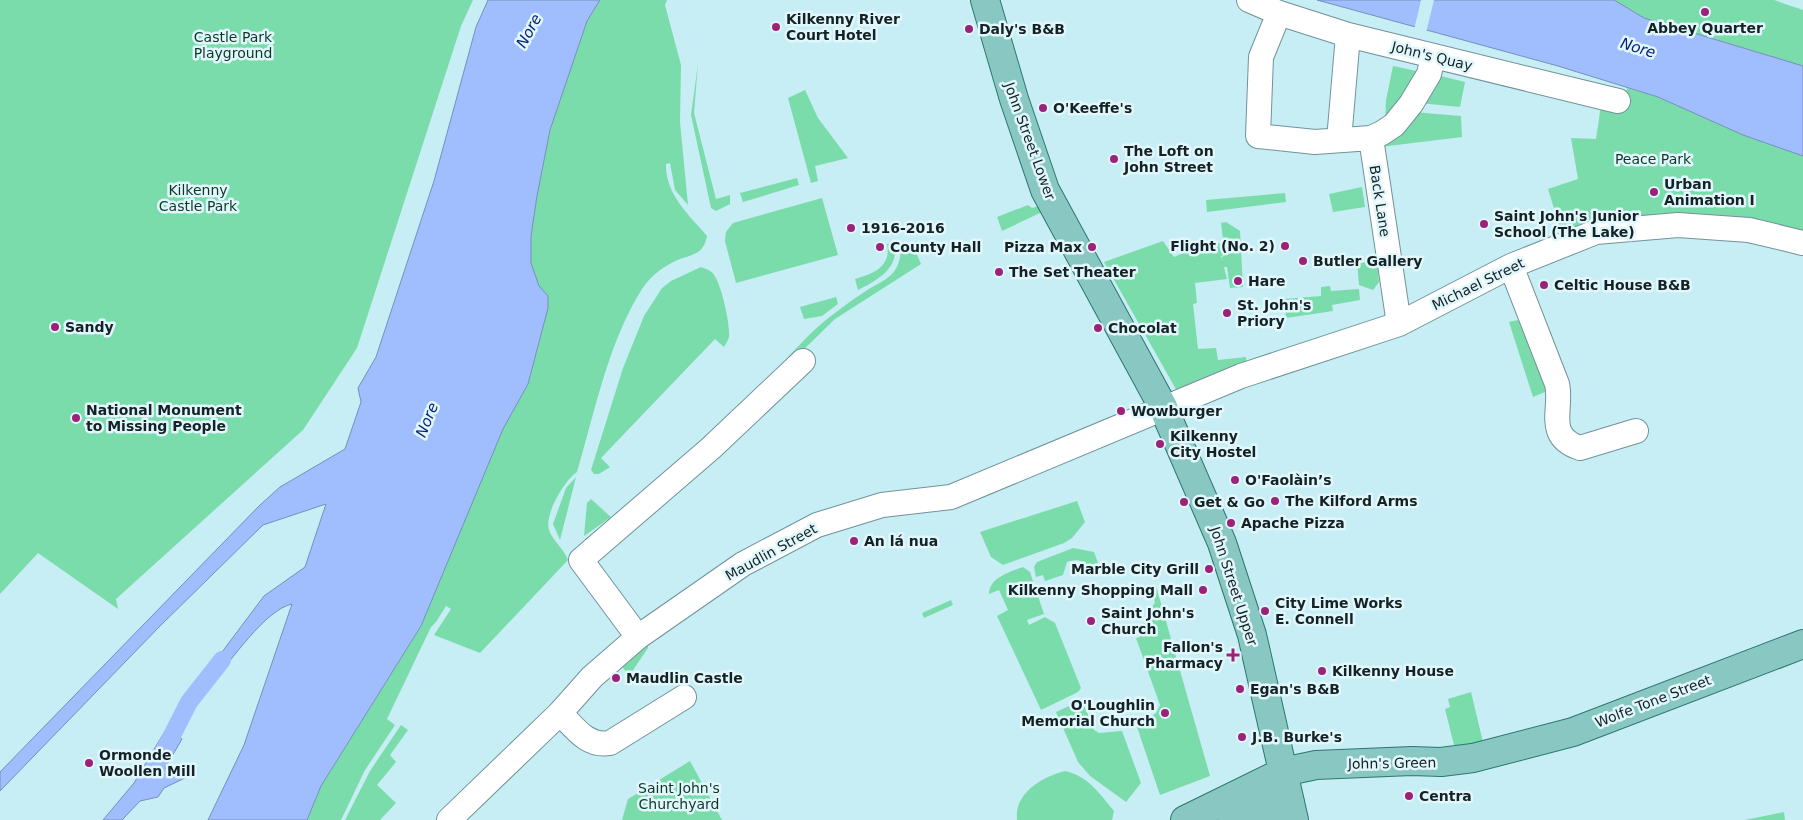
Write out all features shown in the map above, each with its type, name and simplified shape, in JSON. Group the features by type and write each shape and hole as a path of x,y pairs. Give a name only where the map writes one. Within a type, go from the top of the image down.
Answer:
{"main road":[{"name":"John Street Lower","path":"985,0 1014,99 1045,190 1163,407"},
{"name":"John Street Upper","path":"1163,407 1222,543 1252,635 1292,811"},
{"name":"Wolfe Tone Street","path":"1501,752 1573,732 1803,644"},
{"name":"John's Green","path":"1184,820 1283,772 1316,765 1412,761 1441,762 1501,752"},
{"path":"1232,820 1292,811"}],"street":[{"name":"John's Quay","path":"1248,0 1278,13 1348,35 1618,101"},
{"path":"1278,13 1261,57 1258,136 1315,142 1370,138 1394,125 1411,104 1429,74 1433,57"},
{"path":"1339,140 1348,35"},
{"name":"Back Lane","path":"1370,138 1399,324"},
{"name":"Michael Street","path":"1163,407 1241,376 1399,324 1511,266 1596,232 1678,225 1750,230 1803,242"},
{"path":"1511,266 1556,384 1560,397 1555,413 1556,423 1564,438 1570,445 1580,448 1636,431"},
{"path":"638,637 581,560 712,448 803,361"},
{"name":"Maudlin Street","path":"449,820 560,713 592,678 638,637 743,564 817,525 882,505 951,497 1163,407"},
{"path":"560,713 588,741 600,745 610,743 684,697"}],"green space":[{"name":"Kilkenny Castle Park","path":"0,0 473,0 461,26 357,348 303,430 116,599 118,609 38,553 0,594"},
{"path":"600,0 667,0 665,5 681,65 680,122 688,205 675,190 670,163 666,164 667,175 669,185 679,203 707,236 706,241 698,252 669,264 650,279 630,310 620,332 611,355 577,472 567,482 557,498 552,507 548,523 553,538 568,560 480,653 434,635 451,609 446,606 431,627 387,719 395,725 365,770 341,820 307,820 321,786 421,626 503,429 528,384 548,308 548,296 539,286 531,263 531,236 537,196 550,130 587,21"},
{"path":"1614,0 1774,0 1803,10 1803,66 1644,18"},
{"path":"698,64 694,113 716,199 730,195 730,204 716,211 711,208 691,115"},
{"path":"1393,66 1426,73 1385,124 1386,100"},
{"path":"1433,74 1465,82 1460,107 1419,103"},
{"name":"Peace Park","path":"1627,88 1658,97 1743,135 1803,156 1803,233 1739,218 1717,215 1673,214 1621,219 1562,234 1548,189 1578,179 1571,138 1596,139 1601,105 1623,109"},
{"path":"805,90 818,118 848,158 815,166 818,181 811,183 788,98"},
{"path":"1413,112 1461,116 1462,137 1380,147"},
{"path":"797,178 799,185 743,202 740,193"},
{"path":"1362,187 1365,207 1333,212 1329,194"},
{"path":"1285,193 1286,202 1207,212 1206,200"},
{"path":"822,198 838,255 736,283 725,241 726,232 733,223"},
{"path":"1028,205 1032,208 1039,206 1042,212 1002,231 997,217"},
{"path":"1226,222 1240,231 1243,287 1230,288 1227,267 1223,267 1222,257 1225,255 1221,223"},
{"path":"917,241 920,248 915,250 921,264 835,319 723,428 586,550 585,539 658,483 726,420 826,320 852,300 890,276 898,265 901,247"},
{"path":"1163,241 1174,257 1211,241 1222,244 1224,255 1221,256 1227,279 1195,283 1197,303 1193,304 1198,349 1216,348 1218,360 1246,357 1247,366 1177,391 1104,262"},
{"path":"893,243 895,252 891,266 879,278 858,290 855,279 874,272 884,264 888,252 887,244"},
{"path":"1377,262 1379,282 1373,290 1359,285 1357,263"},
{"path":"701,267 713,273 717,280 728,319 729,338 727,342 724,347 715,339 601,458 610,467 599,474 594,474 591,470 623,368 644,316 662,288 671,281"},
{"path":"1330,286 1331,291 1359,289 1360,300 1332,305 1333,311 1286,318 1284,299 1321,296 1321,287"},
{"path":"836,297 838,304 822,316 804,319 800,307"},
{"path":"1518,320 1525,325 1545,379 1545,392 1533,397 1509,322"},
{"path":"576,477 560,540 553,524 566,488"},
{"path":"591,499 611,517 584,536 587,503"},
{"path":"1077,501 1085,522 1072,538 1064,543 1003,565 991,557 980,532"},
{"path":"1073,548 1094,552 1098,563 1087,567 1080,561 1070,561 1067,562 1063,575 1045,581 1043,575 1036,577 1034,567 1037,562"},
{"path":"1023,567 1030,572 1044,614 1027,620 1029,625 1045,617 1055,623 1081,688 1078,692 1041,710 997,616 1008,610 999,590 989,594 992,584 1001,576"},
{"path":"1156,586 1210,776 1160,795 1137,727 1156,713 1160,705 1136,638 1140,637 1146,614 1155,603 1152,588"},
{"path":"951,600 953,605 924,618 922,613"},
{"path":"648,643 648,648 629,676 621,665"},
{"path":"1471,692 1483,742 1455,749 1445,709 1450,707 1448,699"},
{"path":"1082,700 1094,730 1099,733 1122,731 1141,783 1126,802 1090,776 1078,762 1056,712"},
{"path":"401,725 408,730 390,755 396,762 377,785 396,803 380,820 345,820 370,771"},
{"name":"Saint John's Churchyard","path":"690,761 722,820 622,820 628,799"},
{"path":"1065,771 1087,781 1098,792 1114,811 1112,820 1017,820 1017,810 1025,794 1047,777"},
{"path":"1784,812 1785,820 1745,820"}],"water":[{"name":"Nore","path":"488,0 600,0 587,21 550,130 537,196 531,236 531,263 539,286 548,296 548,308 528,384 503,429 421,626 321,786 307,820 208,820 244,745 292,604 282,608 260,626 212,683 204,676 264,596 305,567 326,504 263,525 160,626 0,791 0,772 259,506 280,487 345,449 361,402 358,388 376,357 434,181 476,27"},
{"name":"Nore","path":"1317,0 1614,0 1644,18 1803,66 1803,156 1743,135 1658,97 1558,66"},
{"path":"165,731 174,732 182,739 165,768 169,773 184,765 189,776 164,788 158,797 140,801 122,820 103,820 134,783"}],"pier":[{"path":"1421,0 1434,0 1426,33 1414,30"}],"waterway":[{"path":"163,753 189,702 222,660"}],"place":[{"name":"Abbey Quarter","path":"1705,12"},
{"name":"Kilkenny River Court Hotel","path":"776,27"},
{"name":"Daly's B&B","path":"969,29"},
{"name":"O'Keeffe's","path":"1043,108"},
{"name":"The Loft on John Street","path":"1114,159"},
{"name":"Urban Animation I","path":"1654,192"},
{"name":"Saint John's Junior School (The Lake)","path":"1484,224"},
{"name":"1916-2016","path":"851,228"},
{"name":"Flight (No. 2)","path":"1285,246"},
{"name":"County Hall","path":"880,247"},
{"name":"Pizza Max","path":"1092,247"},
{"name":"Butler Gallery","path":"1303,261"},
{"name":"The Set Theater","path":"999,272"},
{"name":"Hare","path":"1238,281"},
{"name":"Celtic House B&B","path":"1544,285"},
{"name":"St. John's Priory","path":"1227,313"},
{"name":"Sandy","path":"55,327"},
{"name":"Chocolat","path":"1098,328"},
{"name":"Wowburger","path":"1121,411"},
{"name":"National Monument to Missing People","path":"76,418"},
{"name":"Kilkenny City Hostel","path":"1160,444"},
{"name":"O'Faolàin’s","path":"1235,480"},
{"name":"The Kilford Arms","path":"1275,501"},
{"name":"Get & Go","path":"1184,502"},
{"name":"Apache Pizza","path":"1231,523"},
{"name":"An lá nua","path":"854,541"},
{"name":"Marble City Grill","path":"1209,569"},
{"name":"Kilkenny Shopping Mall","path":"1203,590"},
{"name":"City Lime Works E. Connell","path":"1265,611"},
{"name":"Saint John's Church","path":"1091,621"},
{"name":"Fallon's Pharmacy","path":"1233,655"},
{"name":"Kilkenny House","path":"1322,671"},
{"name":"Maudlin Castle","path":"616,678"},
{"name":"Egan's B&B","path":"1240,689"},
{"name":"O'Loughlin Memorial Church","path":"1165,713"},
{"name":"J.B. Burke's","path":"1242,737"},
{"name":"Ormonde Woollen Mill","path":"89,763"},
{"name":"Centra","path":"1409,796"}],"park label":[{"name":"Castle Park Playground","path":"233,46"}]}
